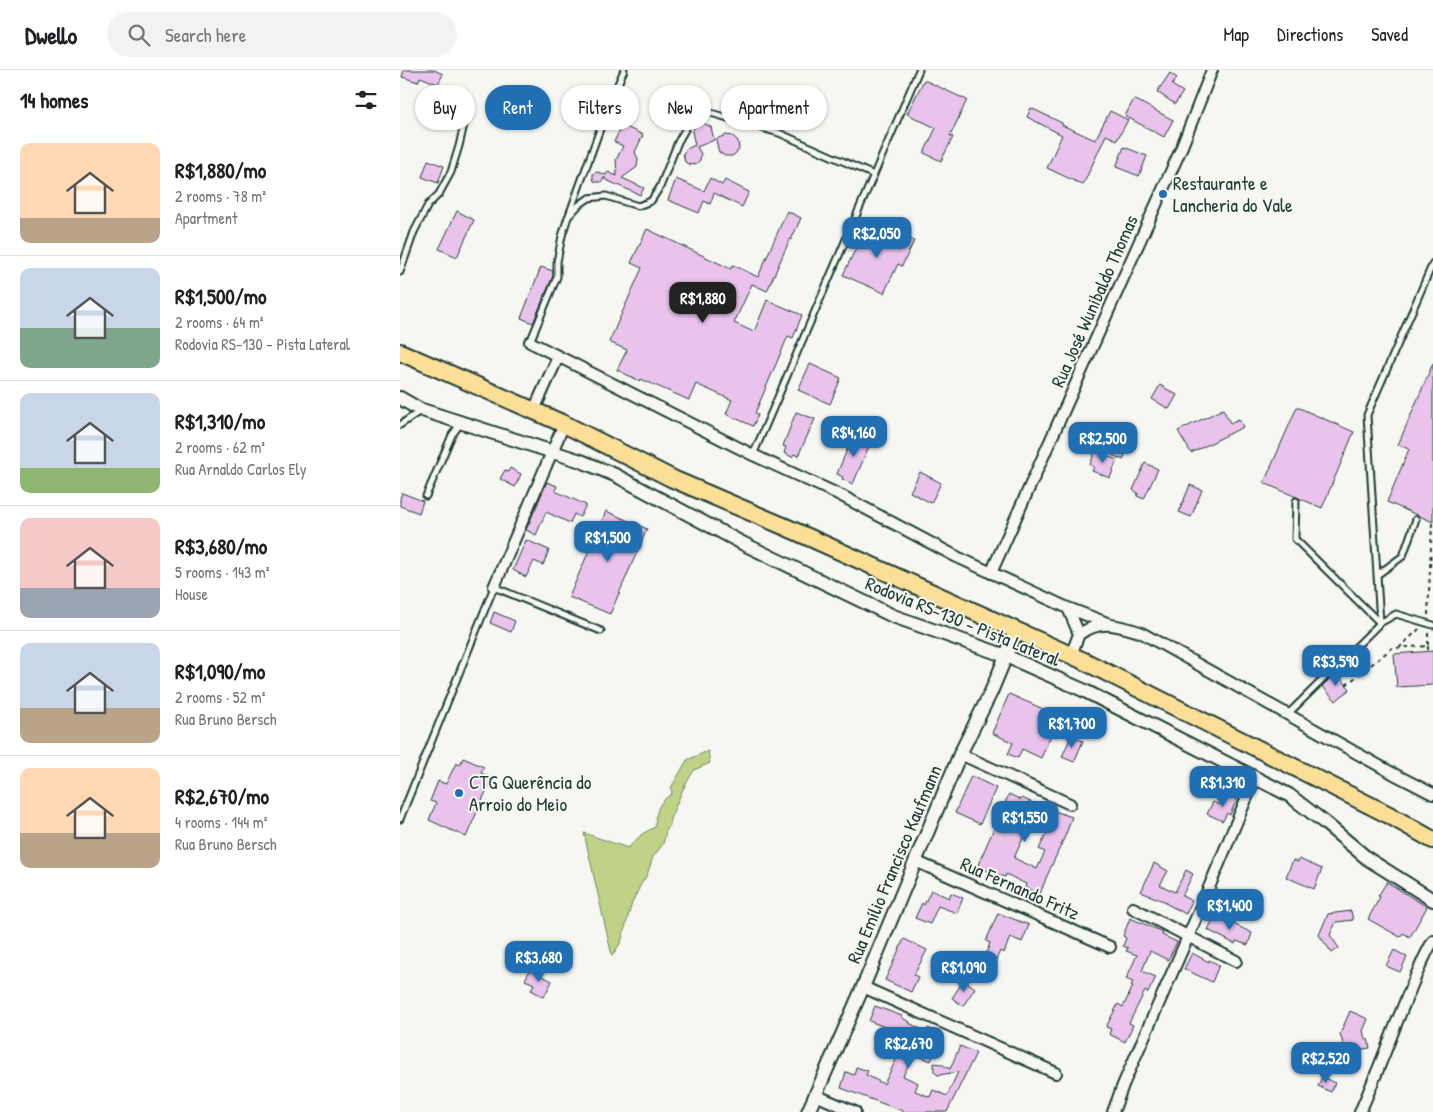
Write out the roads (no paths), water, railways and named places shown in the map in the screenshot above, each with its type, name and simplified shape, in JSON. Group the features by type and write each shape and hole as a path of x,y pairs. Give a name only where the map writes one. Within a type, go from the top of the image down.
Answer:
{"main road":[{"path":"400,352 534,410 673,479 788,528 1071,656 1390,815 1433,840"}],"street":[{"name":"Rua José Wunibaldo Thomas","path":"991,573 1181,149 1212,70"},
{"path":"530,342 753,455 842,496 957,557 1068,608 1110,624 1140,632 1433,794"},
{"path":"534,410 558,357"},
{"name":"Rodovia RS-130 - Pista Lateral","path":"400,398 422,410 581,460 615,475 742,543 893,616 1006,656 1083,690 1289,795 1368,859 1433,900"},
{"path":"494,587 564,424"},
{"path":"1068,608 1079,634"},
{"path":"1071,656 1079,634 1091,626 1110,624"},
{"name":"Rua Emílio Francisco Kaufmann","path":"808,1112 960,754 991,692 1015,631"},
{"path":"960,754 1070,804"},
{"path":"1113,1112 1255,778"},
{"name":"Rua Fernando Fritz","path":"915,861 1110,947"},
{"path":"1132,908 1236,961"},
{"path":"1360,1112 1402,1008 1433,941"},
{"path":"862,987 1056,1073"},
{"path":"815,1095 855,1112"}],"lane":[{"path":"530,342 557,277 557,262 568,217 608,107 624,70"},
{"path":"753,455 919,70"},
{"path":"568,217 589,198 606,196 638,206 651,201 660,187 678,142 691,118 704,111 779,133 874,175"},
{"path":"400,272 414,232 428,205 439,194 451,172 463,130"},
{"path":"1380,624 1368,415 1433,263"},
{"path":"400,425 422,410"},
{"path":"426,496 452,435 461,423"},
{"path":"1296,501 1295,539 1380,624"},
{"path":"1377,575 1403,556 1416,519"},
{"path":"400,819 494,587 600,631"},
{"path":"1288,714 1380,624 1396,614 1433,625"}],"place":[{"name":"Restaurante e Lancheria do Vale","path":"1163,194"},
{"name":"CTG Querência do Arroio do Meio","path":"459,793"}]}
